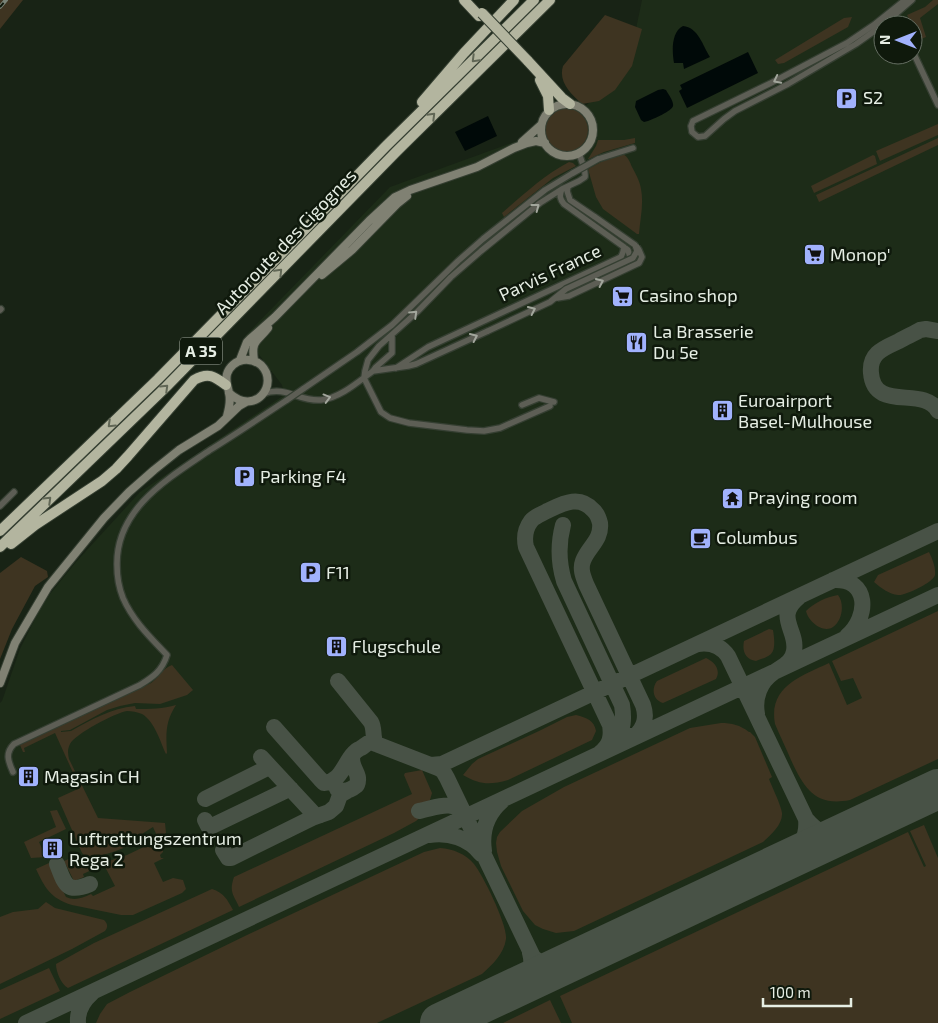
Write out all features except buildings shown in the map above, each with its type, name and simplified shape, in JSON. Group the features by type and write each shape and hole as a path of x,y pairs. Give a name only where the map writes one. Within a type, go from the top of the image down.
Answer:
{"highway":[{"path":"464,0 570,104"},
{"path":"470,0 480,15"},
{"path":"386,146 408,118 514,0"},
{"name":"Autoroute des Cigognes","path":"0,531 158,379 386,146 534,0"},
{"name":"Autoroute des Cigognes","path":"0,546 166,387 397,151 550,0"},
{"path":"526,61 547,91 549,110"},
{"path":"0,551 35,525 102,481 116,469 194,380 200,376 208,375 216,378 228,389"}],"street":[{"path":"886,15 904,0"},
{"path":"895,15 912,0"},
{"path":"873,25 847,42 693,121 691,126 692,132 698,137 705,136 735,111 816,68 873,32"},
{"path":"919,65 938,105"},
{"path":"514,148 532,135 541,125 549,110 559,105 575,105 586,112 593,124 593,133 591,140 579,153 560,154 554,153 545,143 542,137 541,125"},
{"path":"240,360 247,342 275,317 369,221 395,198 404,192 477,167 532,141 545,143"},
{"path":"13,772 8,762 8,754 14,744 140,685 149,680 164,666 167,655 131,613 123,597 117,572 117,549 122,533 130,516 145,499 169,478 303,390 392,326 483,239 545,190 598,159 633,148"},
{"path":"522,405 539,398 552,404 500,428 484,431 409,423 384,415 364,378 368,360 379,346 417,312 451,277 540,203 585,177 586,173 579,153"},
{"path":"306,286 352,250 397,204 425,186"},
{"path":"373,371 416,364 550,302 566,289 633,258 637,251 635,246 570,200 565,188"},
{"path":"565,188 560,195 564,204 628,250 630,256"},
{"path":"367,234 369,221"},
{"name":"Parvis France","path":"396,368 428,347 621,257 624,247"},
{"path":"254,360 252,351 254,344 270,326 275,317"},
{"path":"483,320 491,324"},
{"path":"0,683 15,643 48,587 104,518 129,492 179,450 218,426 239,406 263,394 277,390 313,400 322,400 346,390 373,371 392,353 392,335"},
{"path":"227,416 230,401 226,379 227,373 235,363 240,360 254,360 264,368 268,382 263,394"},
{"path":"228,389 240,400 246,402"},
{"path":"0,506 14,492"}],"shaded area":[{"path":"0,0 23,0 0,29"},
{"path":"642,0 938,0 938,1023 0,1023 0,703 20,649 40,609 76,562 140,492 284,395 282,385 245,336 390,187 567,123 628,67"},
{"path":"933,0 938,0 938,4 923,16 907,15 925,7"},
{"path":"605,15 642,29 632,66 615,90 599,101 582,104 566,87 562,77 563,66"},
{"path":"852,17 848,27 784,63 778,64 775,60 844,18"},
{"path":"683,26 696,33 710,57 684,69 683,63 674,63 673,53 674,37"},
{"path":"923,28 926,37 923,38"},
{"path":"748,52 758,73 687,108 679,91 682,89 680,85"},
{"path":"663,89 666,90 673,102 672,108 662,115 644,122 641,120 635,107 636,101"},
{"path":"566,108 578,112 584,118 588,130 584,142 578,148 566,152 554,148 548,142 544,130 548,118 554,112"},
{"path":"488,116 497,136 465,151 455,132"},
{"path":"938,124 938,135 880,161 876,151"},
{"path":"635,138 635,143 588,159 598,140"},
{"path":"938,138 938,145 819,202 816,195"},
{"path":"623,154 630,161 638,178 642,195 639,234 603,209 596,197 588,169"},
{"path":"873,155 877,164 814,193 811,186"},
{"path":"569,162 576,166 553,178 504,217 502,213 526,192"},
{"path":"929,552 935,575 930,581 919,588 898,595 888,592 874,582 878,575"},
{"path":"21,557 47,571 48,577 35,586 12,629 0,659 0,573"},
{"path":"838,595 842,607 839,621 829,629 816,625 807,615 806,611 820,601"},
{"path":"938,611 938,759 850,800 828,801 819,798 806,787 801,779 775,724 774,711 782,691 798,678 829,663 847,705 862,698 853,678 841,681 832,661"},
{"path":"769,629 773,630 773,652 756,661 749,658 743,648 744,641"},
{"path":"706,658 717,669 716,679 663,703 655,697 654,691 657,681"},
{"path":"172,665 193,690 187,695 160,704 135,703 120,706 107,710 70,730 61,731 71,731 101,715 126,707 135,706 136,709 151,709 176,705 168,723 166,754 157,732 147,717 131,711 121,713 96,724 79,735 70,744 68,750 69,759 98,818 165,823 166,833 157,836 153,827 122,849 92,858 85,856 58,798 80,788 55,733 24,748 25,752 23,752 20,745 151,683 166,668"},
{"path":"576,715 587,718 594,724 596,731 592,740 508,780 485,783 475,781 463,775 478,759 567,717"},
{"path":"721,723 739,726 755,737 772,777 769,779 782,813 781,821 773,833 763,842 574,931 556,933 535,925 523,911 501,866 496,843 500,832 522,811 564,787 690,728"},
{"path":"422,770 432,793 423,815 416,821 239,907 232,890 234,877 412,794 404,775 405,773"},
{"path":"57,810 66,829 39,842 46,857 31,858 24,842 56,827 50,811"},
{"path":"924,825 938,858 938,1023 572,1023 560,996 908,832 924,867 926,866 910,831"},
{"path":"150,844 162,845 163,847 163,852 160,855 161,858 164,858 154,863 163,882 173,878 183,880 186,889 182,893 133,915 121,915 72,905 58,899 53,896 42,882 36,869 49,863 66,897 75,899 91,894 93,896 115,886 103,863 127,855"},
{"path":"440,848 459,853 467,857 474,864 489,889 506,932 503,950 482,974 377,1023 96,1023 107,1004 130,992 424,852"},
{"path":"78,855 85,864 97,864 98,867 83,874 84,877 74,881 64,861"},
{"path":"212,889 225,897 233,910 68,988 61,981 56,964 94,943"},
{"path":"46,902 55,908 104,920 107,928 105,931 72,949 0,984 0,917 13,912 38,909"},
{"path":"49,968 60,991 0,1019 0,990"},
{"path":"550,1000 561,1023 503,1023"}],"taxiway":[{"path":"938,331 920,330 883,349 875,356 871,366 874,385 881,392 890,396 922,400 931,404 938,411"},
{"path":"600,753 610,741 610,725 525,544 526,530 533,519 564,503 582,502 596,513 599,520 599,534 583,561 582,572 644,709 645,718 643,725 635,736 620,732 609,722"},
{"path":"563,525 559,553 564,581 622,705 623,724 615,741"},
{"path":"431,765 442,764 938,531"},
{"path":"833,580 845,581 854,585 862,600 859,619 847,636"},
{"path":"26,1023 938,595"},
{"path":"757,714 756,702 761,686 768,677 789,661 793,655 794,643 787,617 792,604 799,597"},
{"path":"698,644 715,646 728,656 806,819"},
{"path":"338,681 371,722 376,744"},
{"path":"274,727 324,783 330,782 338,776 354,753 371,742 443,771 533,957 548,965 558,965 575,960"},
{"path":"337,789 342,791 357,785 358,776 352,762 353,754"},
{"path":"261,757 313,813 317,816 321,815"},
{"path":"205,799 267,768 272,769"},
{"path":"205,820 208,826 212,826 291,789"},
{"path":"223,850 228,858 231,858 312,818 329,812 336,806 340,795 347,791"},
{"path":"484,851 483,837 486,823 492,811 502,801"},
{"path":"419,811 450,806 461,810 465,816"},
{"path":"787,860 796,852 802,842 806,832 806,819 823,833 845,832"},
{"path":"429,835 444,834 458,837 471,844 481,854"},
{"path":"57,864 65,882 71,887 76,888 90,884"},
{"path":"505,992 522,982 529,973 531,967 530,953"},
{"path":"78,1023 78,1014 81,1006 92,993"}],"runway":[{"path":"440,1023 938,789"}],"railway":[{"path":"0,7 6,0"}],"place":[{"name":"S2","path":"847,98"},
{"name":"Monop'","path":"814,255"},
{"name":"Casino shop","path":"623,296"},
{"name":"La Brasserie Du 5e","path":"637,342"},
{"name":"Euroairport Basel-Mulhouse","path":"722,411"},
{"name":"Parking F4","path":"244,477"},
{"name":"Praying room","path":"732,498"},
{"name":"Columbus","path":"700,538"},
{"name":"F11","path":"310,573"},
{"name":"Flugschule","path":"336,647"},
{"name":"Magasin CH","path":"28,777"},
{"name":"Luftrettungszentrum Rega 2","path":"53,849"}]}
